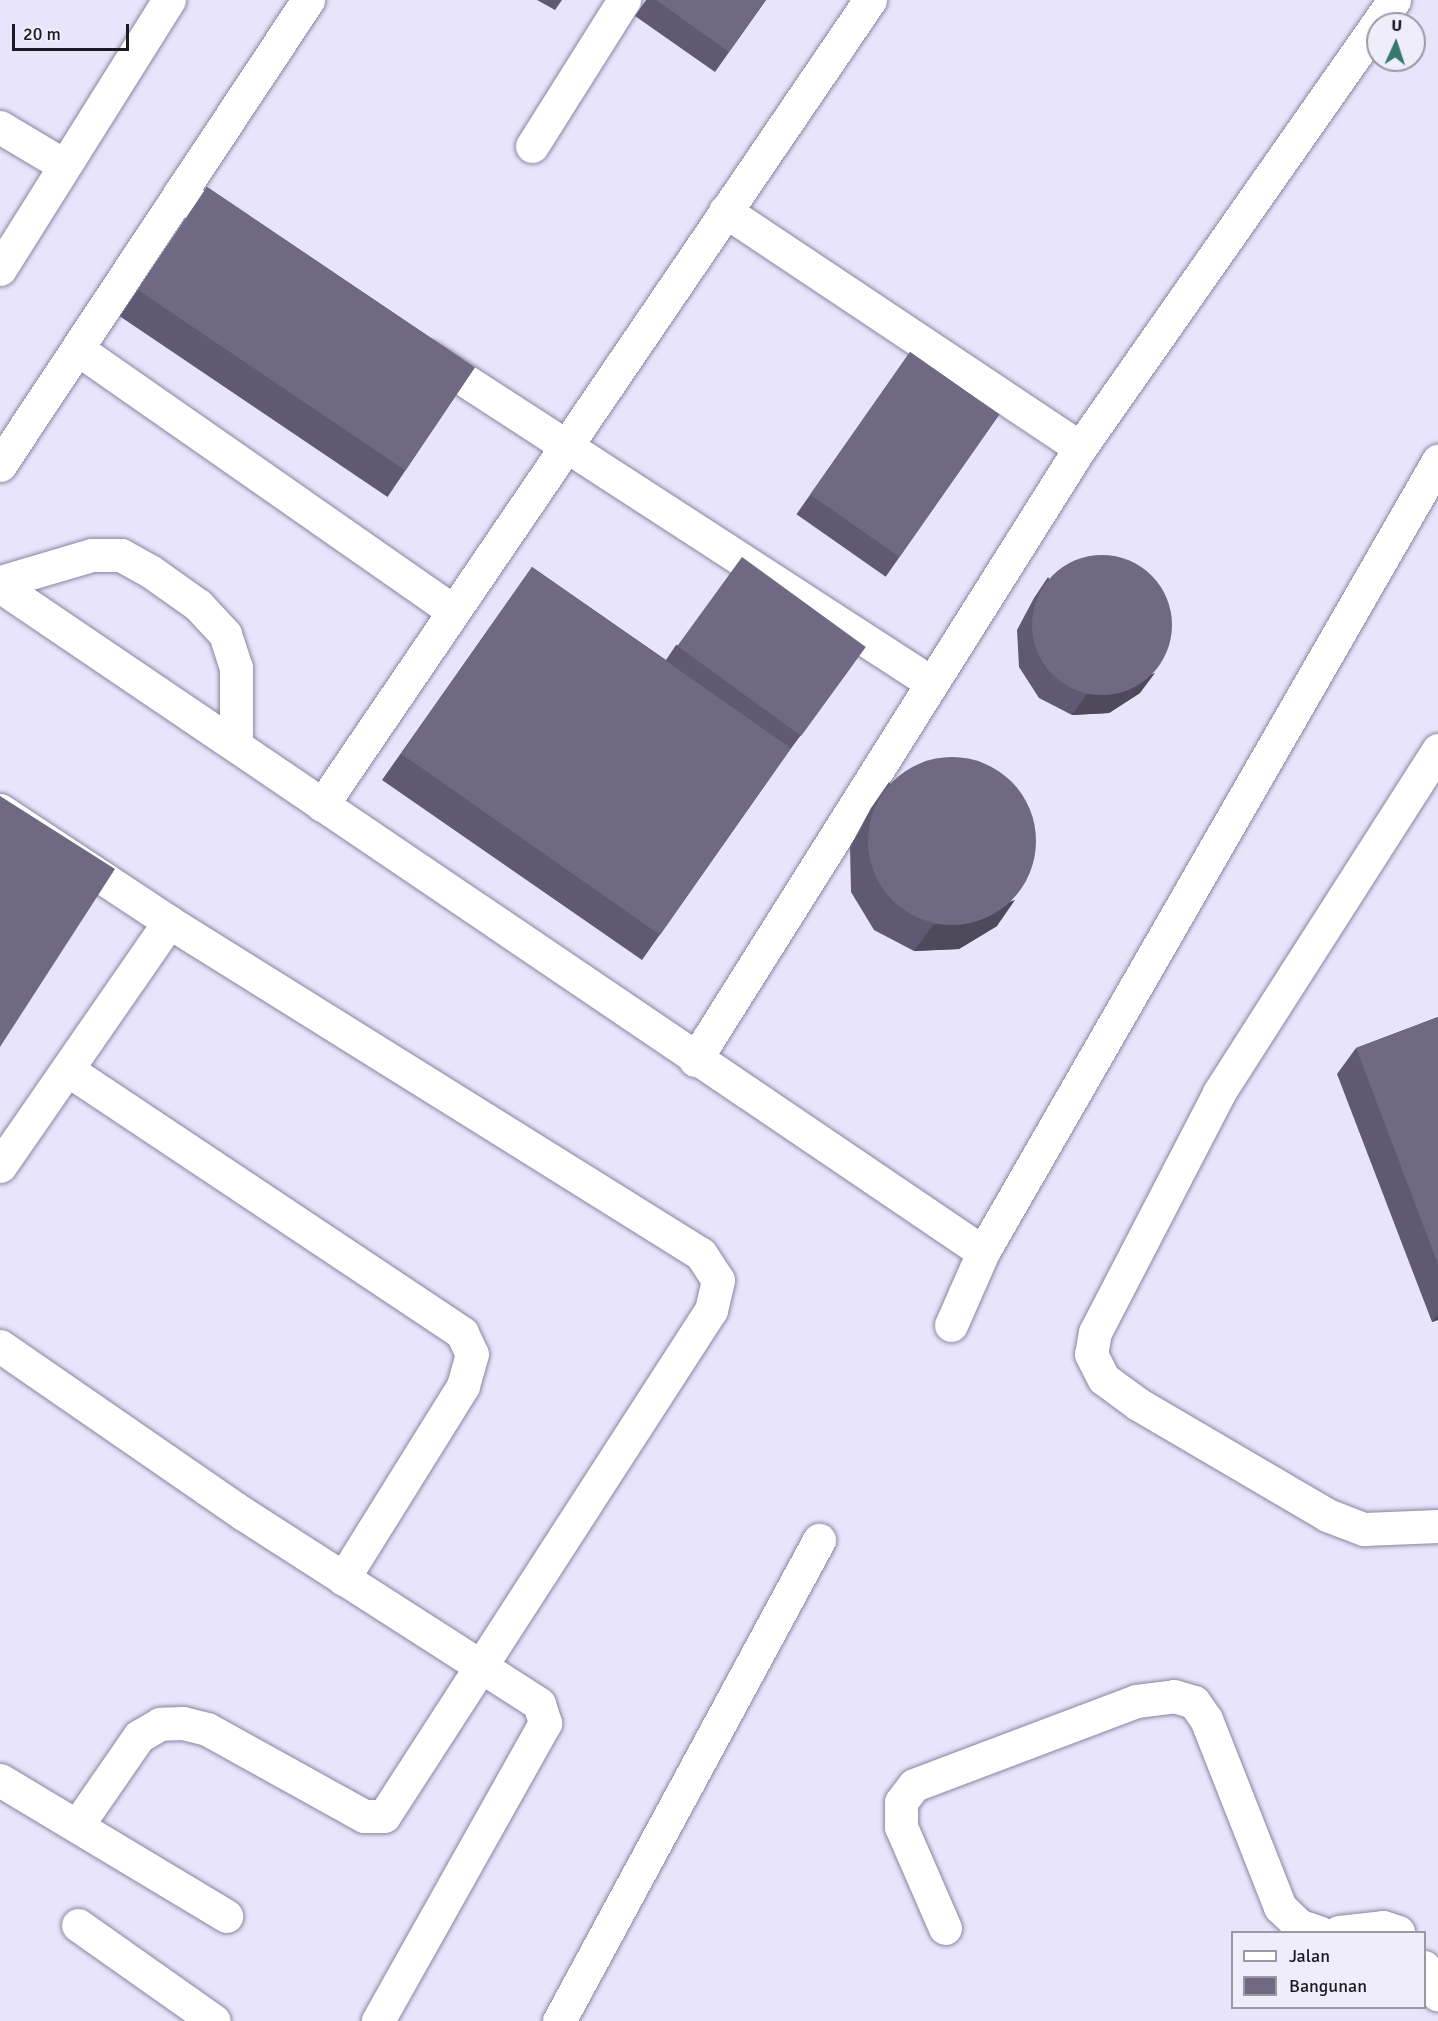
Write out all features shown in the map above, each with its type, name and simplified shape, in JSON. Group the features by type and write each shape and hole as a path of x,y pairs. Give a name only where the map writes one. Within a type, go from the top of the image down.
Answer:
{"lane":[{"path":"0,269 62,164 169,0"},
{"path":"0,465 79,350 308,0"},
{"path":"532,146 624,0"},
{"path":"322,805 870,0"},
{"path":"695,1060 1080,448 1394,0"},
{"path":"0,127 62,164"},
{"path":"179,194 258,245"},
{"path":"725,211 1080,448"},
{"path":"406,342 932,683"},
{"path":"79,350 453,611"},
{"path":"951,1325 983,1252 1438,461"},
{"path":"0,584 92,555 121,555 150,571 198,605 225,634 236,667 236,743"},
{"path":"0,584 236,743 322,805 695,1060 983,1252"},
{"path":"1438,750 1219,1093 1095,1332 1091,1354 1104,1379 1138,1404 1326,1515 1364,1529 1438,1526"},
{"path":"0,810 169,922 701,1254 717,1280 711,1310 478,1667 384,1816 364,1816 207,1729 183,1723 160,1724 139,1736 76,1826"},
{"path":"0,1166 69,1070 169,922"},
{"path":"69,1070 462,1333 471,1354 463,1386 343,1579"},
{"path":"0,1346 343,1579 539,1704 545,1723 378,2021"},
{"path":"559,2021 819,1540"},
{"path":"945,1928 901,1827 901,1802 915,1785 1136,1701 1174,1696 1194,1702 1206,1719 1280,1907 1300,1926 1316,1931"},
{"path":"0,1780 226,1916"},
{"path":"78,1925 214,2021"},
{"path":"1348,1931 1383,1927 1395,1931"},
{"path":"1426,1969 1438,1995"}],"shaded area":[{"path":"0,0 1438,0 1438,2021 0,2021"}],"building":[{"path":"656,0 766,0 729,52"},
{"path":"207,187 475,368 405,470 138,290"},
{"path":"910,352 999,415 899,557 810,495"},
{"path":"1102,555 1129,560 1151,576 1167,598 1172,625 1167,652 1151,674 1129,690 1102,695 1075,690 1053,674 1037,652 1032,625 1037,598 1053,576 1075,560"},
{"path":"742,557 866,647 801,736 677,646"},
{"path":"532,567 791,748 660,935 401,754"},
{"path":"952,757 968,758 984,763 1012,781 1030,809 1035,825 1035,857 1030,873 1012,901 984,919 968,924 952,925 936,924 920,919 892,901 874,873 869,857 868,841 869,825 874,809 892,781 920,763 936,758"},
{"path":"0,796 115,869 0,1047"},
{"path":"1438,1017 1438,1264 1356,1048"}]}
